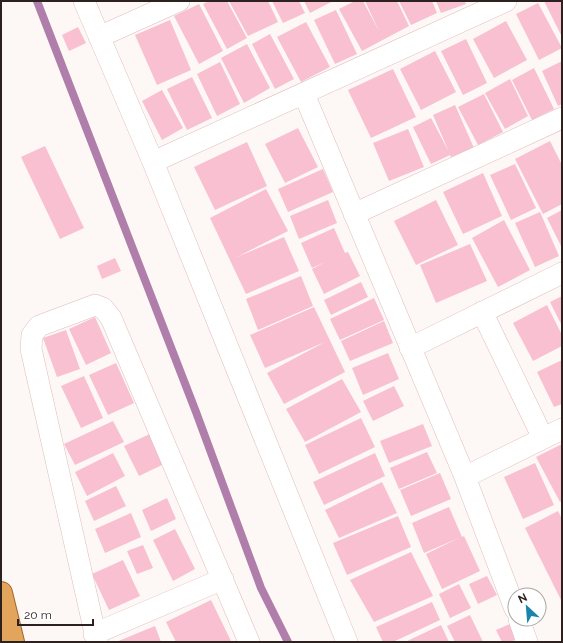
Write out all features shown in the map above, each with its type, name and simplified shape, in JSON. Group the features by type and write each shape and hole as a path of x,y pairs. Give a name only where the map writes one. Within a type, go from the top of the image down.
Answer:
{"highway":[{"path":"1,593 13,642"}],"street":[{"path":"84,1 153,162 346,642"},
{"path":"99,37 179,1"},
{"path":"153,162 506,1"},
{"path":"304,94 465,476 507,588"},
{"path":"354,214 562,118"},
{"path":"410,348 562,273"},
{"path":"223,579 95,638 31,349 32,335 38,326 95,305 103,308 112,318 223,579 249,642"},
{"path":"482,312 543,438"},
{"path":"465,476 562,429"},
{"path":"522,627 527,642"}],"building":[{"path":"209,1 227,1 247,38 227,49 203,4"},
{"path":"229,1 268,1 278,22 248,36"},
{"path":"272,1 299,1 305,13 283,23"},
{"path":"304,1 333,1 310,13"},
{"path":"355,1 363,1 379,31 365,1 397,1 409,26 362,51 339,9"},
{"path":"399,1 432,1 437,13 411,25"},
{"path":"436,1 465,1 466,4 441,13"},
{"path":"544,1 562,1 562,37"},
{"path":"538,3 562,48 539,60 516,14"},
{"path":"199,4 223,51 199,64 174,16"},
{"path":"336,10 357,54 335,64 314,20"},
{"path":"170,20 191,70 157,85 135,35"},
{"path":"506,21 527,60 494,78 473,39"},
{"path":"306,22 330,67 301,82 277,37"},
{"path":"78,27 86,43 69,51 62,35"},
{"path":"270,34 294,79 275,89 252,44"},
{"path":"466,39 487,83 463,95 441,51"},
{"path":"247,44 270,88 244,103 221,58"},
{"path":"435,51 456,92 421,110 400,69"},
{"path":"562,61 562,104 558,106 542,71"},
{"path":"220,62 240,104 217,116 197,74"},
{"path":"534,68 554,109 532,120 512,80"},
{"path":"393,69 416,117 371,138 348,90"},
{"path":"192,77 212,118 187,130 167,89"},
{"path":"510,79 528,116 505,129 485,93"},
{"path":"162,90 183,128 162,140 142,101"},
{"path":"484,94 503,132 478,145 458,107"},
{"path":"455,105 474,148 451,157 450,155 431,164 413,127 431,118 449,152 433,115"},
{"path":"298,128 318,167 285,183 265,144"},
{"path":"408,129 424,167 389,181 373,143"},
{"path":"550,141 562,165 562,204 543,214 515,159"},
{"path":"247,142 267,186 215,210 194,167"},
{"path":"45,146 84,228 60,239 21,157"},
{"path":"515,164 536,208 511,220 490,175"},
{"path":"323,169 333,192 288,212 278,189"},
{"path":"483,173 502,216 463,234 443,192"},
{"path":"266,189 288,231 237,257 284,237 299,271 246,294 210,218"},
{"path":"328,200 337,223 299,239 290,216"},
{"path":"436,200 458,245 416,265 394,221"},
{"path":"562,210 562,248 547,218"},
{"path":"540,212 559,256 535,267 515,223"},
{"path":"504,220 530,270 498,287 472,238"},
{"path":"334,228 345,253 348,252 360,276 324,294 312,269 325,262 312,268 301,243"},
{"path":"470,244 487,281 436,303 420,265"},
{"path":"115,258 121,271 102,279 97,266"},
{"path":"301,276 313,306 258,330 246,299"},
{"path":"361,282 368,297 331,315 324,300"},
{"path":"562,296 562,326 550,302"},
{"path":"374,298 384,320 340,340 330,319"},
{"path":"547,305 562,335 562,346 533,361 513,323"},
{"path":"314,307 345,372 284,404 267,373 325,342 265,368 250,335"},
{"path":"95,317 111,353 86,365 69,329"},
{"path":"384,321 393,343 350,361 341,341"},
{"path":"66,330 80,369 57,377 43,338"},
{"path":"388,353 399,379 363,395 352,368"},
{"path":"562,360 562,404 554,407 537,372"},
{"path":"116,363 134,403 108,415 89,375"},
{"path":"84,376 103,418 81,428 61,386"},
{"path":"342,379 361,412 305,442 286,409"},
{"path":"394,386 404,406 373,421 363,401"},
{"path":"361,418 375,447 319,474 305,445"},
{"path":"113,421 124,442 75,465 64,444"},
{"path":"423,424 432,446 389,463 380,441"},
{"path":"150,434 164,464 139,476 124,446"},
{"path":"562,444 562,501 560,502 536,457"},
{"path":"427,452 437,473 399,489 390,468"},
{"path":"113,453 125,476 87,496 75,472"},
{"path":"375,453 385,476 324,505 313,482"},
{"path":"535,463 554,505 523,519 504,477"},
{"path":"440,473 451,499 411,516 400,490"},
{"path":"382,482 397,513 339,538 325,510"},
{"path":"116,486 126,506 94,521 85,501"},
{"path":"167,498 176,519 151,531 142,510"},
{"path":"449,507 462,537 464,536 480,571 442,589 426,554 459,538 424,553 412,523"},
{"path":"558,511 562,519 562,602 525,528"},
{"path":"131,513 141,537 105,553 95,529"},
{"path":"398,516 411,547 347,575 333,543"},
{"path":"175,529 195,569 173,581 153,540"},
{"path":"143,545 153,568 137,574 127,551"},
{"path":"411,552 433,596 374,622 350,580"},
{"path":"123,560 140,596 109,610 92,574"},
{"path":"487,576 497,595 478,604 469,584"},
{"path":"459,584 471,608 450,618 439,594"},
{"path":"211,600 231,641 176,642 166,622"},
{"path":"432,602 440,620 393,642 383,642 376,627"},
{"path":"470,615 483,642 455,642 447,626"},
{"path":"441,625 449,642 405,642"},
{"path":"507,625 507,627 511,627 516,639 511,642 502,642 496,630"},
{"path":"155,626 161,642 116,642"}],"waterway":[{"path":"37,1 196,412 261,588 288,642"}]}
